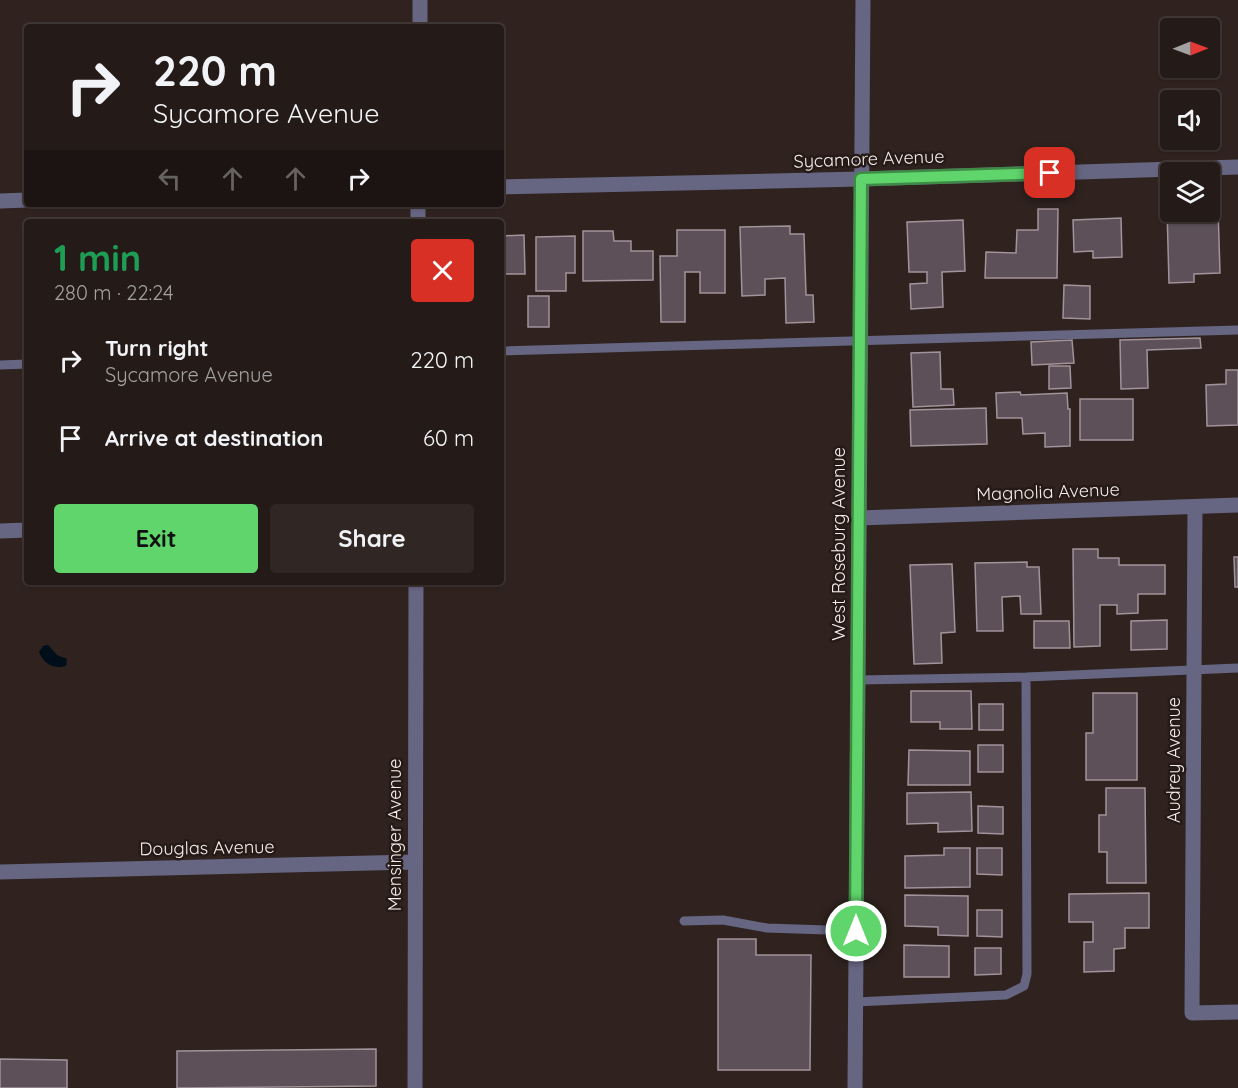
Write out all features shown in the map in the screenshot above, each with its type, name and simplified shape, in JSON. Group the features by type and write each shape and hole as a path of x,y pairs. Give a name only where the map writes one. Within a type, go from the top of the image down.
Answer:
{"street":[{"path":"420,0 420,24"},
{"name":"West Roseburg Avenue","path":"855,1088 863,0"},
{"name":"Sycamore Avenue","path":"504,187 1238,167"},
{"path":"0,201 24,200"},
{"name":"Magnolia Avenue","path":"859,518 1238,505"},
{"name":"Audrey Avenue","path":"1195,507 1192,1013 1238,1012"},
{"path":"0,531 24,530"},
{"name":"Mensinger Avenue","path":"415,1088 416,585"},
{"name":"Douglas Avenue","path":"0,872 414,862"}],"lane":[{"path":"504,351 1238,330"},
{"path":"0,365 24,364"},
{"path":"858,680 1026,677 1238,668"},
{"path":"855,1002 1006,995 1024,986 1027,974 1026,677"},
{"path":"684,921 723,920 767,928 856,931"}],"water":[{"path":"48,645 57,655 67,659 66,666 53,666 43,659 39,652 43,646"}],"building":[{"path":"1038,209 1058,209 1057,278 985,278 986,252 1016,253 1017,230 1038,230"},
{"path":"1121,218 1122,257 1093,258 1093,251 1074,252 1073,220"},
{"path":"963,220 965,271 942,272 943,307 911,309 910,284 927,283 927,272 909,272 907,222"},
{"path":"1167,222 1218,222 1220,273 1194,274 1194,282 1169,283"},
{"path":"790,226 790,234 804,234 806,295 813,295 814,322 786,323 785,278 765,279 765,295 742,296 740,227"},
{"path":"677,230 725,230 725,293 700,293 700,272 685,272 685,322 661,322 660,256 677,256"},
{"path":"583,231 613,231 614,241 631,241 631,251 653,251 653,280 583,281"},
{"path":"524,235 525,274 504,274 504,236"},
{"path":"575,236 575,273 566,273 566,291 536,291 536,237"},
{"path":"1064,285 1090,286 1090,319 1063,318"},
{"path":"528,296 549,296 549,327 528,327"},
{"path":"1200,338 1201,348 1147,350 1148,388 1121,389 1120,340"},
{"path":"1072,340 1074,363 1032,365 1031,342"},
{"path":"940,352 941,389 953,389 954,405 913,407 911,353"},
{"path":"1049,366 1070,366 1071,388 1049,389"},
{"path":"1226,370 1238,370 1238,425 1207,426 1206,385 1226,384"},
{"path":"1020,392 1021,395 1067,393 1068,409 1070,409 1070,446 1045,447 1045,433 1023,434 1022,418 997,418 996,393"},
{"path":"1080,399 1133,399 1133,440 1080,440"},
{"path":"986,408 987,444 911,446 910,410"},
{"path":"1073,549 1098,549 1098,558 1119,558 1119,565 1165,565 1165,594 1138,594 1138,613 1117,614 1117,605 1100,605 1100,646 1074,647"},
{"path":"1234,557 1238,557 1238,587 1235,587"},
{"path":"1027,562 1027,567 1039,567 1041,614 1021,614 1020,596 1002,597 1003,631 977,631 975,563"},
{"path":"952,564 955,632 941,633 942,663 914,664 910,565"},
{"path":"1167,620 1167,649 1131,650 1131,621"},
{"path":"1034,621 1069,621 1070,648 1034,648"},
{"path":"911,691 971,691 972,729 940,729 940,722 911,722"},
{"path":"1093,693 1137,693 1137,780 1086,780 1086,733 1093,733"},
{"path":"979,704 1003,704 1003,730 979,730"},
{"path":"978,745 1003,745 1003,772 978,772"},
{"path":"909,750 970,751 970,785 908,785"},
{"path":"1106,788 1145,788 1146,883 1107,883 1107,852 1099,852 1099,815 1106,815"},
{"path":"971,792 972,831 938,832 938,823 907,824 907,793"},
{"path":"978,806 1003,807 1003,834 978,833"},
{"path":"944,848 970,848 970,887 905,888 905,856 944,855"},
{"path":"977,848 1002,848 1002,875 977,874"},
{"path":"1149,893 1149,928 1125,928 1125,948 1114,949 1114,971 1084,972 1084,942 1093,942 1093,922 1069,922 1069,894"},
{"path":"905,895 968,896 968,936 938,935 938,927 905,926"},
{"path":"977,910 1002,910 1002,937 977,936"},
{"path":"718,939 756,939 756,955 811,955 810,1070 718,1070"},
{"path":"904,945 949,946 949,977 904,977"},
{"path":"975,948 1001,948 1001,974 975,975"},
{"path":"376,1049 376,1086 177,1088 177,1051"},
{"path":"0,1059 67,1060 67,1088 0,1088"}],"route":[{"path":"856,931 861,179 1050,173"}]}
